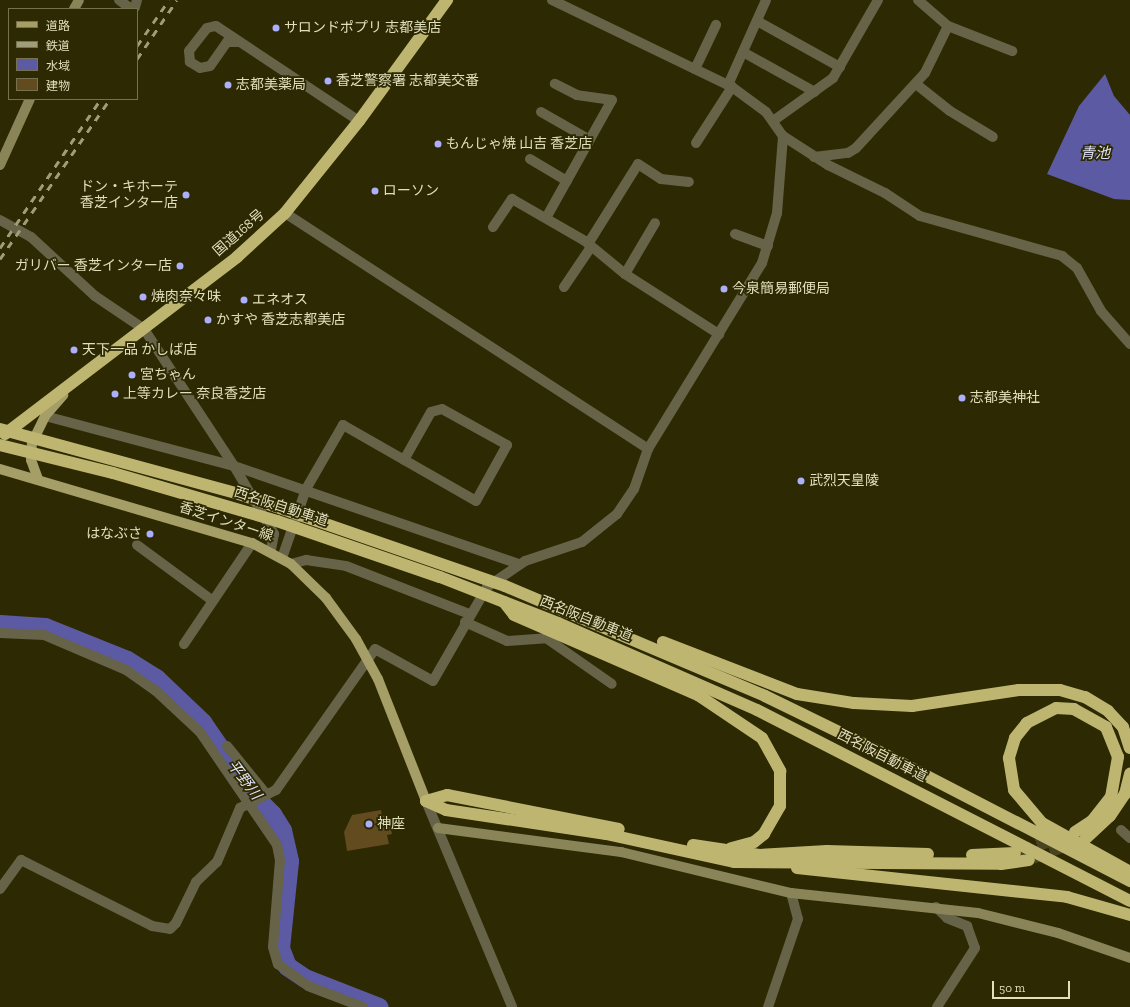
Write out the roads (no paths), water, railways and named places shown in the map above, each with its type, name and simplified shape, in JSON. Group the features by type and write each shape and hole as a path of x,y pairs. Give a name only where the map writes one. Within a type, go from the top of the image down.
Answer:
{"highway":[{"name":"国道168号","path":"0,438 86,370 237,257 285,213 359,122 448,0"},
{"name":"西名阪自動車道","path":"0,429 239,494 366,535 622,633 630,631 886,755 1130,882"},
{"name":"西名阪自動車道","path":"0,445 113,473 277,521 504,602 514,615 644,664 877,769 1130,901"},
{"path":"652,642 797,694 854,703 912,706 1019,690 1060,690 1085,697 1108,711 1123,727 1130,748"},
{"path":"644,664 725,711 751,728 773,753 782,788 774,821 754,842 715,849"},
{"path":"1130,774 1125,794 1110,816 1080,836 1111,797 1118,756 1106,727 1074,709 1056,708 1027,723 1015,738 1009,758 1014,790 1042,823 1130,872"},
{"path":"426,801 453,796 715,849 759,855 827,851 1015,853"},
{"path":"426,801 446,810 606,834 734,862 938,881 1067,897 1130,915"},
{"path":"734,862 1001,864 1029,860"}],"main road":[{"path":"38,479 31,460 32,443 45,416 86,370"},
{"name":"香芝インター線","path":"0,469 252,543 271,550 287,561 326,598 368,660 426,801"}],"street":[{"path":"119,0 130,8 139,1"},
{"path":"552,0 730,86 758,105 773,121 783,136 814,157 885,193 920,216 1062,256 1077,268 1101,311 1130,344"},
{"path":"696,143 730,86 766,0"},
{"path":"773,121 815,92 840,67 878,0"},
{"path":"918,0 948,26 1012,51"},
{"path":"757,21 840,67"},
{"path":"695,69 716,25"},
{"path":"239,42 227,42 210,66 200,68 190,62 189,51 207,28 216,26 359,122"},
{"path":"814,157 848,153 916,84 934,61 948,26"},
{"path":"743,52 815,92"},
{"path":"546,218 612,100 577,94 555,84"},
{"path":"916,84 950,111 993,137"},
{"path":"0,165 30,100"},
{"path":"541,112 590,140"},
{"path":"0,889 21,860 152,926 170,929 176,923 196,882 217,862 234,819 249,801 264,796 281,783 376,649 433,681 467,618 487,587 519,564 582,542 617,514 634,489 648,449 719,334 768,246 777,213 783,136"},
{"path":"530,159 567,180"},
{"path":"564,288 638,164 661,179 689,182"},
{"path":"493,227 512,198 589,245 625,274 719,334"},
{"path":"285,213 648,449"},
{"path":"0,220 31,237 95,296 144,328 234,466 274,534 271,550"},
{"path":"625,274 655,223"},
{"path":"735,234 768,246"},
{"path":"404,460 431,412 442,408 507,445 476,501 404,460 343,425 306,489 287,561 306,560 346,566 467,618 507,641 546,638 612,684"},
{"path":"45,416 234,466 306,489 519,564"},
{"path":"184,644 252,543"},
{"path":"137,545 213,601"},
{"path":"0,633 48,636 142,680 200,732 249,801 277,845 280,860 273,947 278,964 308,986 363,1007"},
{"path":"227,746 264,796"},
{"path":"426,801 512,1007"},
{"path":"438,828 621,852 791,893 936,907 1013,920 1130,958"},
{"path":"1121,830 1130,838"},
{"path":"768,1007 798,919 791,893"},
{"path":"936,907 947,918 967,926 975,948 937,1007"}],"water":[{"name":"青池","path":"1105,74 1114,96 1130,115 1130,200 1114,199 1047,174 1079,106"}],"waterway":[{"name":"平野川","path":"0,624 45,627 127,660 156,678 202,722 251,793 272,814 282,830 289,861 280,948 287,966 305,978 379,1007"}],"tunnel":[{"path":"1020,851 1059,838"},
{"path":"1033,858 1070,844"}],"railway":[{"path":"138,45 169,0"},
{"path":"138,58 177,0"},
{"path":"0,248 100,100"},
{"path":"0,259 109,100"}],"place":[{"name":"サロンドポプリ 志都美店","path":"276,28"},
{"name":"香芝警察署 志都美交番","path":"328,81"},
{"name":"志都美薬局","path":"228,85"},
{"name":"もんじゃ焼 山吉 香芝店","path":"438,144"},
{"name":"ローソン","path":"375,191"},
{"name":"ドン・キホーテ 香芝インター店","path":"186,195"},
{"name":"ガリバー 香芝インター店","path":"180,266"},
{"name":"今泉簡易郵便局","path":"724,289"},
{"name":"焼肉奈々味","path":"143,297"},
{"name":"エネオス","path":"244,300"},
{"name":"かすや 香芝志都美店","path":"208,320"},
{"name":"天下一品 かしば店","path":"74,350"},
{"name":"宮ちゃん","path":"132,375"},
{"name":"上等カレー 奈良香芝店","path":"115,394"},
{"name":"志都美神社","path":"962,398"},
{"name":"武烈天皇陵","path":"801,481"},
{"name":"はなぶさ","path":"150,534"},
{"name":"神座","path":"369,824"}]}
